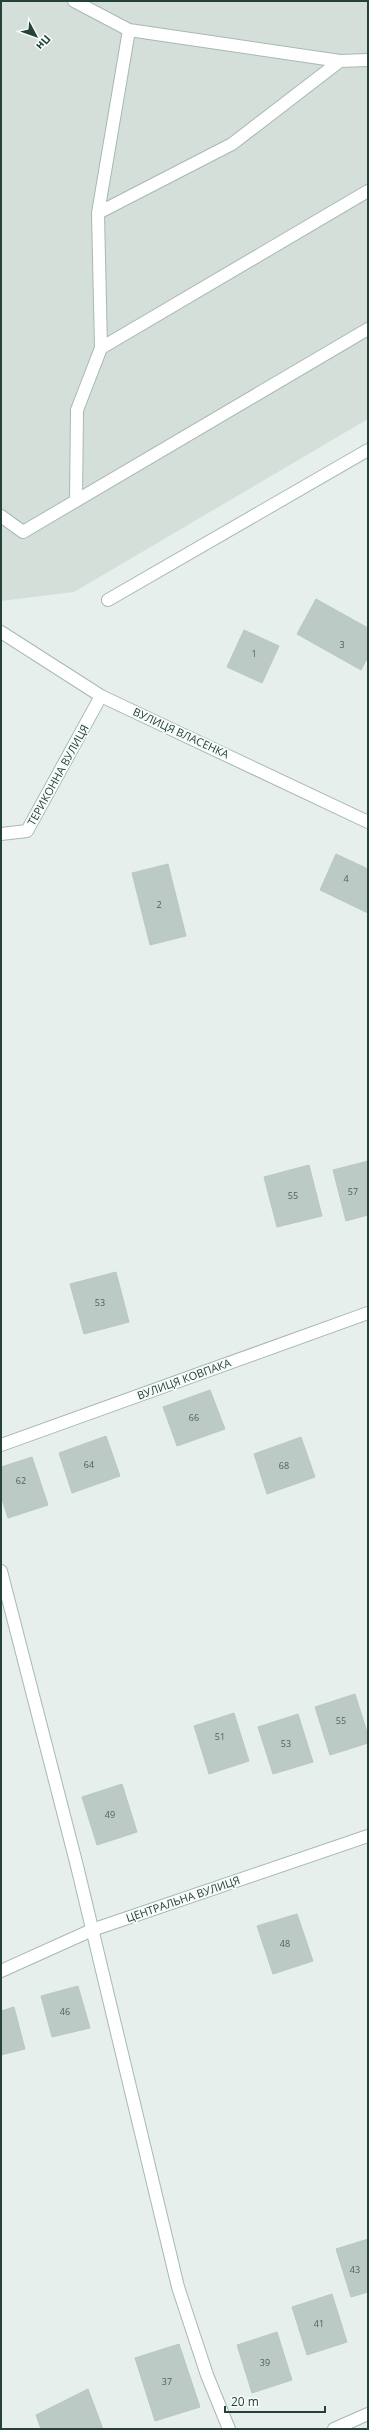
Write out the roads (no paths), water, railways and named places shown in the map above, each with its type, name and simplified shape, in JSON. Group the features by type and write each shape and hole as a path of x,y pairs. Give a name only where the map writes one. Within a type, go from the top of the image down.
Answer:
{"street":[{"path":"74,1 129,30 340,61 368,60"},
{"path":"76,500 77,410 101,348 98,213 129,30"},
{"path":"98,213 232,144 340,61"},
{"path":"101,348 368,191"},
{"path":"1,516 23,532 368,329"},
{"path":"108,600 368,450"},
{"name":"ВУЛИЦЯ ВЛАСЕНКА","path":"1,632 101,696 368,822"},
{"name":"ТЕРИКОННА ВУЛИЦЯ","path":"1,834 28,831 101,696"},
{"name":"ВУЛИЦЯ КОВПАКА","path":"1,1445 368,1313"},
{"path":"1,1571 92,1930 178,2287 207,2375 229,2429"},
{"name":"ЦЕНТРАЛЬНА ВУЛИЦЯ","path":"1,1971 92,1930 368,1836"},
{"path":"334,2429 368,2414"}]}
